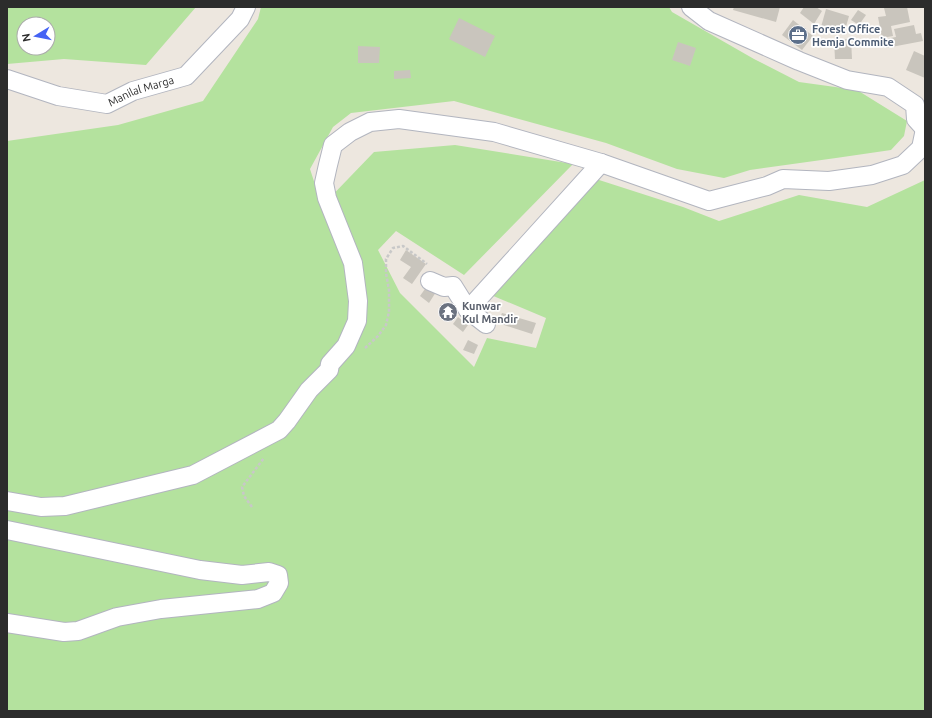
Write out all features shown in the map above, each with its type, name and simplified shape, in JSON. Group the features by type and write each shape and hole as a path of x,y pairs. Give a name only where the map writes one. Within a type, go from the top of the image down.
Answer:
{"street":[{"name":"Manilal Marga","path":"7,79 58,96 107,104 134,91 186,76 240,19 246,7"},
{"path":"7,501 41,507 65,506 193,475 279,430 309,390 329,370 330,364 346,346 357,321 358,301 353,263 327,198 324,183 333,145 350,132 370,122 399,119 494,132 601,163 709,201 767,186 783,179 829,181 872,174 903,165 921,148 925,129 916,119 915,105 888,87 847,80 799,61 708,21 692,7"},
{"path":"847,80 882,78 902,83 925,97"},
{"path":"468,310 601,163"},
{"path":"430,280 444,287 453,286 468,310 486,324"},
{"path":"7,530 200,570 242,575 269,572 278,575 280,583 272,593 258,599 161,609 117,617 78,631 64,632 7,623"}],"path":[{"path":"362,350 378,336 386,325 389,312 389,290 386,273 386,259 393,248 403,246 437,271 430,280"}],"green space":[{"path":"7,7 196,7 146,65 64,59 7,64"},
{"path":"261,7 669,7 672,12 754,59 799,82 857,90 907,121 904,136 891,150 750,170 724,178 677,169 606,143 454,101 351,113 333,127 310,169 322,206 374,152 455,145 573,164 464,275 396,231 378,250 400,293 474,367 487,338 536,348 546,318 491,295 596,179 683,207 719,221 799,195 867,207 925,180 925,711 7,711 7,141 118,125 203,101 258,19"}],"building":[{"path":"734,7 780,7 776,22 733,10"},
{"path":"804,7 816,7 822,11 814,24 800,13"},
{"path":"907,7 910,22 891,26 893,36 882,38 878,17 886,16 884,8"},
{"path":"826,9 849,16 844,34 821,27"},
{"path":"858,10 866,15 859,25 851,20"},
{"path":"459,18 495,36 485,57 449,39"},
{"name":"Forest Office Hemja Commite","path":"793,20 813,36 802,50 782,35"},
{"path":"914,25 916,34 921,33 923,41 886,48 885,39 896,37 894,29"},
{"path":"851,39 852,59 835,59 834,40"},
{"path":"678,42 696,48 690,66 672,60"},
{"path":"358,46 380,47 379,63 358,63"},
{"path":"914,51 925,56 925,78 906,70"},
{"path":"410,70 411,78 394,79 394,71"},
{"path":"406,250 426,264 412,284 403,278 411,267 400,260"},
{"path":"427,286 436,292 429,303 420,296"},
{"name":"Kunwar Kul Mandir","path":"447,305 456,312 448,320 440,313"},
{"path":"502,313 536,323 532,334 498,323"},
{"path":"458,317 468,325 463,332 453,324"},
{"path":"468,340 478,345 474,354 463,350"}],"place":[{"name":"Forest Office Hemja Commite","path":"798,35"},
{"name":"Kunwar Kul Mandir","path":"448,312"}]}
